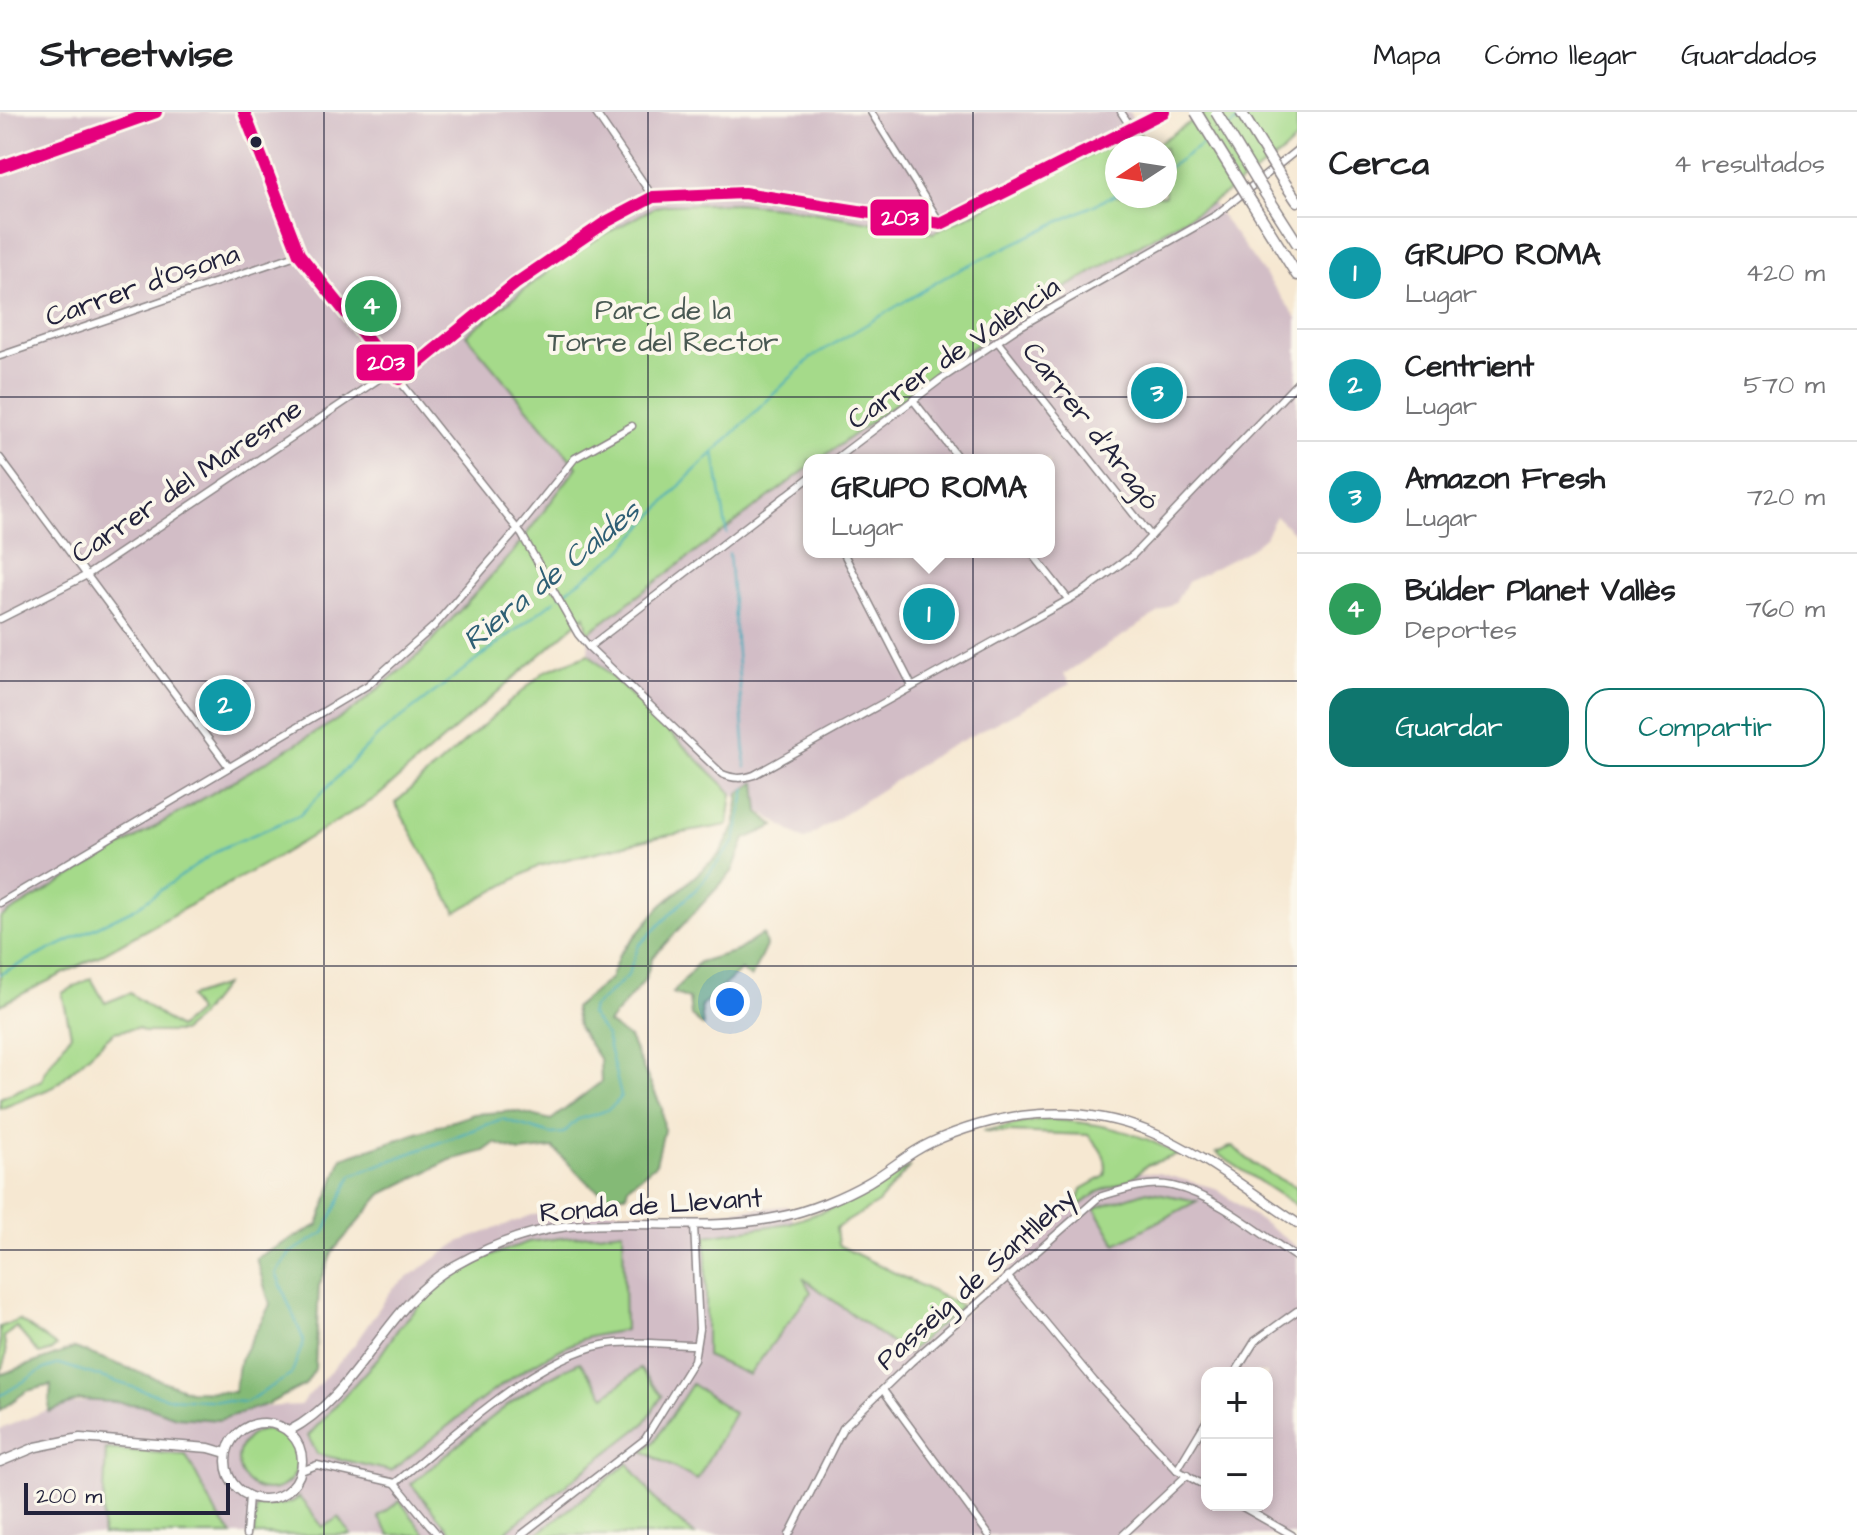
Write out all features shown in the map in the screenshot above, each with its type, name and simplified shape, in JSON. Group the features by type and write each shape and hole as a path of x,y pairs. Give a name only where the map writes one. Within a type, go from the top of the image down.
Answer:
{"highway":[{"path":"1196,112 1297,275"},
{"path":"1216,112 1297,243"},
{"path":"1241,112 1297,201"}],"main road":[{"name":"Ronda de Llevant","path":"289,1431 306,1422 328,1401 360,1366 414,1295 450,1268 487,1248 521,1235 567,1226 719,1225 779,1217 805,1210 868,1183 928,1144 997,1118 1031,1113 1068,1113 1146,1130 1181,1147 1297,1223"},
{"path":"260,1422 279,1425 289,1431 302,1457 301,1471 291,1489 262,1499 238,1489 226,1467 226,1453 235,1435 247,1426 260,1422"},
{"path":"0,1462 36,1447 80,1438 209,1448 226,1453"}],"street":[{"path":"0,167 156,112"},
{"path":"244,112 299,254 517,530 578,634 722,774 737,779 754,775 1068,599 1133,555 1297,383"},
{"path":"595,112 653,197"},
{"path":"871,112 941,224"},
{"path":"1121,112 1132,129"},
{"path":"399,379 515,284 606,222 653,197 744,193 941,224 1164,112"},
{"name":"Carrer de València","path":"842,454 997,341 1216,215 1297,150"},
{"name":"Carrer d'Osona","path":"0,356 299,254"},
{"name":"Carrer d'Aragó","path":"997,341 1151,536"},
{"name":"Carrer del Maresme","path":"0,619 87,575 392,370"},
{"path":"913,400 955,454"},
{"path":"0,902 368,685 434,626 575,458 632,426"},
{"path":"0,458 229,767"},
{"path":"589,647 803,486"},
{"path":"846,558 912,686"},
{"path":"1036,558 1068,599"},
{"name":"Passeig de Santllehy","path":"789,1535 843,1428 1007,1276 1099,1197 1134,1186 1172,1186 1212,1202 1297,1258"},
{"path":"521,1535 645,1439 694,1360 699,1329 694,1225"},
{"path":"1007,1276 1094,1381 1177,1470 1201,1483"},
{"path":"1239,1367 1255,1341 1297,1311"},
{"path":"395,1483 513,1388 574,1353 614,1343 696,1345"},
{"path":"883,1390 989,1535"},
{"path":"1177,1470 1201,1430"},
{"path":"301,1471 317,1465 395,1483 438,1535"},
{"path":"1123,1535 1187,1475"},
{"path":"246,1535 249,1496"},
{"path":"1250,1511 1292,1535"}],"shaded area":[{"path":"0,112 1129,112 1139,131 1129,136 1105,136 1105,148 933,233 789,208 737,203 668,205 605,234 555,266 466,335 578,467 513,552 421,653 352,711 0,918"},
{"path":"1212,203 1297,318 1297,536 1276,516 1265,537 1249,550 1188,582 1176,601 1064,674 1070,684 938,753 804,840 732,793 589,654 588,633 803,472 803,558 1055,558 1055,454 827,454 1008,321"},
{"path":"1134,1172 1158,1173 1215,1188 1297,1247 1297,1535 0,1535 0,1429 50,1409 98,1399 243,1408 300,1405 354,1345 393,1288 459,1242 532,1215 606,1210 688,1214 787,1206 795,1224 961,1317 1082,1195"}],"green space":[{"name":"Parc de la Torre del Rector","path":"1206,112 1297,112 1297,139 1281,154 1212,203 1008,321 827,454 803,454 803,472 588,633 585,616 376,798 97,957 0,1005 0,918 352,711 421,653 513,552 577,467 466,335 555,266 655,207 737,203 789,208 933,233 1105,148 1105,208 1177,208 1177,136 1169,136"},
{"path":"589,654 732,793 728,825 654,838 539,866 456,912 395,803 545,671"},
{"path":"756,782 759,812 775,826 745,839 732,872 652,958 645,980 608,1023 629,1038 662,1108 664,1130 656,1164 628,1186 626,1195 606,1195 590,1185 553,1148 520,1152 495,1143 484,1151 450,1160 382,1194 333,1251 319,1286 315,1369 305,1385 268,1404 219,1420 176,1417 146,1406 80,1400 49,1412 51,1385 27,1391 0,1410 0,1375 75,1348 189,1391 234,1392 240,1360 270,1305 256,1258 318,1225 342,1158 474,1114 516,1111 551,1120 601,1082 600,1060 578,1027 574,1008 610,979 619,955 660,907 720,854 735,826 739,793"},
{"path":"763,934 766,946 751,978 741,970 701,1006 703,1026 691,1016 689,999 673,993 699,962 737,951"},
{"path":"91,978 105,1003 130,993 178,1028 197,1012 189,997 224,985 196,1020 181,1032 145,1032 137,1028 114,1032 54,1087 0,1109 0,1098 42,1080 71,1034 62,993"},
{"path":"1043,1119 1113,1128 1146,1139 1178,1155 1147,1165 1130,1180 1098,1192 1077,1207 1082,1189 1105,1176 1106,1164 1102,1154 1088,1135 983,1131"},
{"path":"1233,1146 1263,1170 1297,1187 1297,1206 1216,1153"},
{"path":"910,1166 878,1203 836,1228 838,1245 962,1306 906,1354 803,1278 811,1292 749,1375 706,1356 706,1236 789,1223 852,1201"},
{"path":"1147,1191 1197,1201 1116,1244 1095,1208"},
{"path":"623,1231 625,1330 583,1339 531,1366 391,1471 317,1454 308,1436 379,1357 400,1326 435,1290 479,1260 528,1242"},
{"path":"19,1320 56,1346 49,1352 39,1354 16,1327 4,1337 6,1355 0,1375 0,1327"},
{"path":"580,1362 605,1396 640,1369 662,1396 644,1424 501,1535 453,1535 411,1484 513,1402"},
{"path":"692,1384 734,1413 697,1480 643,1451 654,1442"},
{"path":"268,1430 279,1432 289,1439 296,1449 296,1471 289,1481 279,1488 268,1490 257,1488 247,1481 240,1471 238,1460 240,1449 247,1439 257,1432"},
{"path":"106,1449 186,1455 217,1515 232,1535 102,1535"},
{"path":"628,1463 661,1507 695,1535 536,1535"},
{"path":"299,1497 323,1527 339,1517 351,1535 254,1535 256,1508 289,1503"},
{"path":"400,1501 426,1535 390,1535 378,1517"}],"waterway":[{"name":"Riera de Caldes","path":"1229,127 1240,119"},
{"name":"Riera de Caldes","path":"1177,162 1207,141"},
{"name":"Riera de Caldes","path":"560,596 620,552 686,479 812,357 952,273 1105,200"},
{"path":"714,452 727,534"},
{"path":"729,553 746,767"},
{"name":"Riera de Caldes","path":"0,974 134,909 220,849 300,815 380,734 555,600"},
{"path":"0,1396 44,1369 60,1364 167,1398 246,1402 291,1375 304,1341 276,1273 290,1253 324,1233 352,1175 502,1119 551,1134 564,1133 577,1120 612,1107 621,1096 606,1035 590,1014 593,1007 627,977 639,945 699,886 735,841 746,788"}],"transit line":[{"name":"203","path":"0,167 156,112"},
{"name":"203","path":"244,112 299,254 399,379 515,284 606,222 653,197 744,193 941,224 1164,112"}],"place":[{"name":"Búlder Planet Vallès","path":"371,306"},
{"name":"Amazon Fresh","path":"1157,393"},
{"name":"GRUPO ROMA","path":"929,614"},
{"name":"Centrient","path":"225,705"}]}
